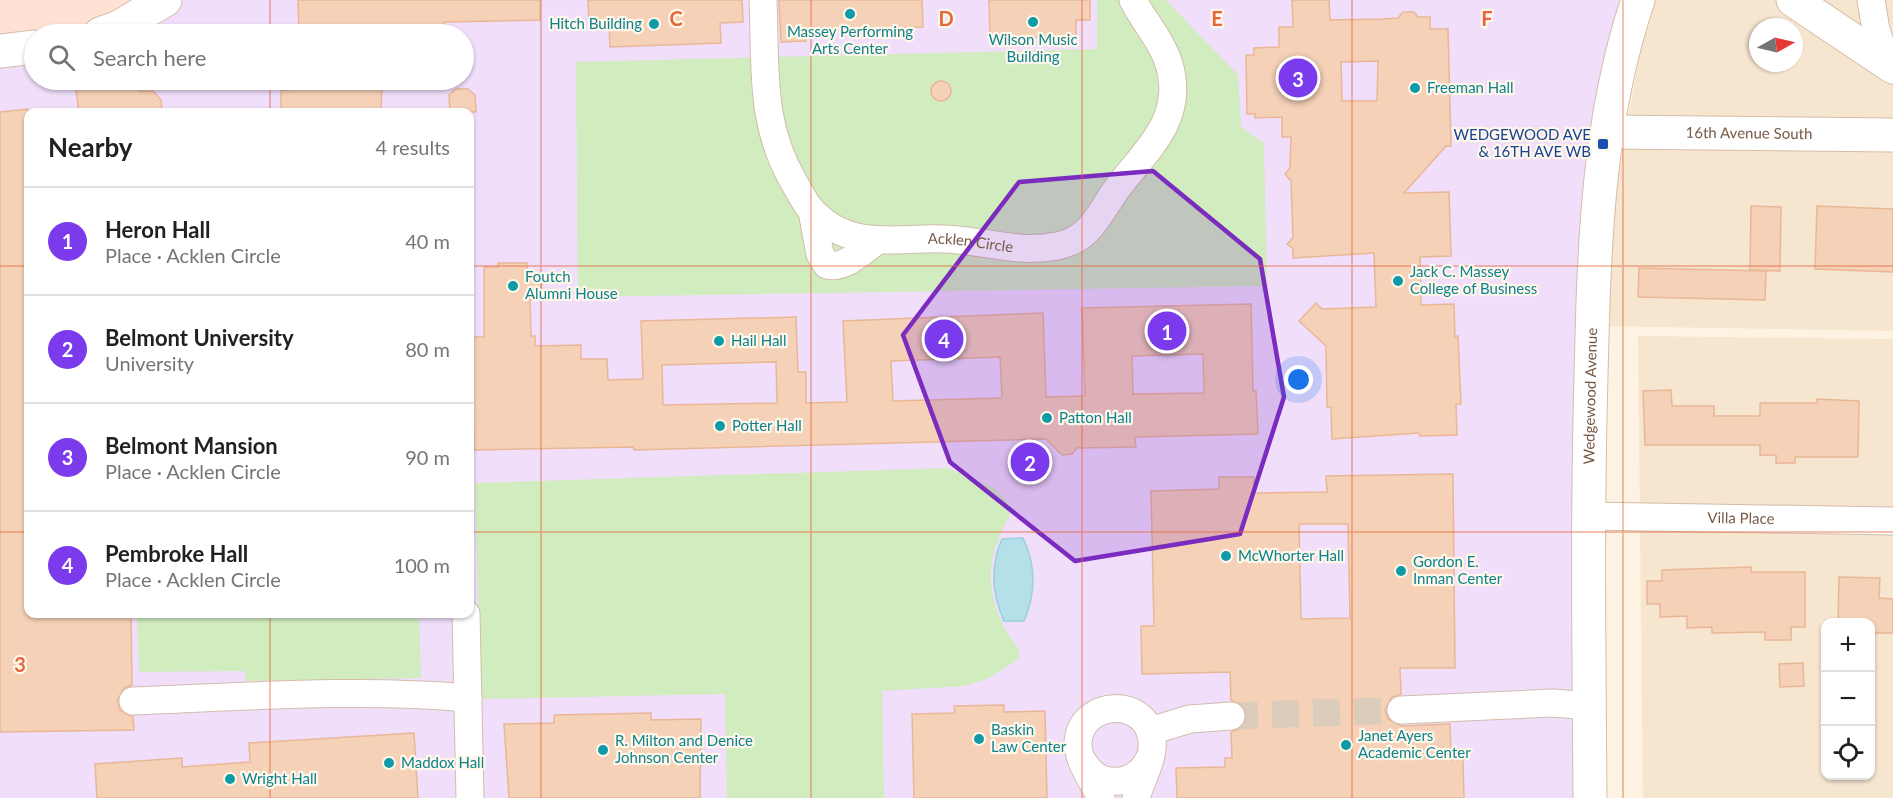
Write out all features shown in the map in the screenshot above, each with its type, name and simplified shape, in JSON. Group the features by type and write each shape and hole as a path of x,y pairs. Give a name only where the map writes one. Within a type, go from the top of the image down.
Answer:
{"main road":[{"path":"124,24 165,0"},
{"name":"Wedgewood Avenue","path":"1590,798 1589,516 1596,211 1618,68 1638,0"},
{"path":"1793,0 1891,66"},
{"path":"0,51 24,48"},
{"name":"16th Avenue South","path":"1607,132 1893,135"}],"street":[{"name":"Acklen Circle","path":"763,0 770,126 782,162 812,211 851,235 877,241 946,239 1038,249 1067,244 1088,232 1116,190 1154,145 1166,124 1172,98 1172,72 1165,53 1134,0"},
{"path":"1871,0 1876,30 1891,66"},
{"path":"812,211 818,248 827,265 833,266 847,261 877,241"},
{"name":"Villa Place","path":"1589,516 1893,521"},
{"path":"466,618 470,798"},
{"path":"133,701 360,694 422,694 468,698"},
{"path":"1401,710 1553,703 1590,706"},
{"path":"1101,798 1081,747 1090,717 1100,710 1113,707 1136,714 1150,744 1136,798"},
{"path":"1081,747 1096,777 1114,782 1136,776 1150,744 1190,719 1231,716"}],"highlighted area":[{"path":"1153,171 1260,259 1284,397 1240,534 1075,561 950,462 903,335 1019,182"}],"shaded area":[{"path":"0,0 165,0 119,24 24,24 24,39 0,50"},
{"path":"165,0 1640,0 1596,211 1590,798 0,798 0,51 24,48 24,90 474,90 474,24 119,24"},
{"path":"1649,0 1893,0 1893,331 1592,326"},
{"path":"1638,336 1893,339 1893,798 1643,798"}],"green space":[{"path":"1097,0 1166,0 1238,75 1241,127 1264,143 1267,286 578,297 576,62 1097,49"},
{"path":"947,468 994,488 1013,509 993,554 991,582 998,612 1020,658 989,678 965,686 882,691 884,798 727,798 725,694 481,699 475,483"},
{"path":"137,618 419,618 421,678 246,681 245,671 139,672"}],"water":[{"path":"1023,538 1032,569 1031,600 1024,621 1004,621 997,601 994,580 998,549 1002,539"}],"building":[{"path":"298,0 540,0 540,20 445,22 443,24 299,24"},
{"name":"Hitch Building","path":"588,0 742,0 743,22 720,23 721,43 610,47 609,25 589,26"},
{"name":"Massey Performing Arts Center","path":"779,0 922,0 923,27 806,31 806,41 781,42"},
{"name":"Wilson Music Building","path":"989,0 1090,0 1090,20 1076,20 1076,36 990,39"},
{"path":"1292,0 1329,0 1330,20 1398,18 1403,12 1414,12 1418,17 1430,17 1430,29 1448,29 1451,146 1446,146 1404,193 1449,192 1451,256 1420,257 1421,305 1454,304 1461,404 1456,404 1457,435 1420,436 1419,433 1332,439 1331,407 1327,407 1326,346 1299,321 1316,303 1322,309 1376,307 1374,253 1293,258 1293,249 1287,244 1293,238 1291,181 1285,174 1290,168 1291,137 1282,137 1282,117 1255,118 1255,114 1247,114 1246,55 1254,55 1254,48 1279,47 1279,27 1293,27","holes":["1378,61 1377,101 1342,101 1341,62"]},
{"path":"941,81 948,84 951,91 948,98 941,101 934,98 931,91 934,84"},
{"path":"76,90 153,91 161,100 162,108 78,108"},
{"path":"281,90 382,90 381,108 281,108"},
{"path":"455,90 469,90 475,95 476,112 474,108 450,108 449,95"},
{"path":"24,109 24,618 131,618 132,685 124,688 117,701 120,710 133,717 134,730 0,732 0,112"},
{"path":"1751,206 1781,207 1780,271 1750,270"},
{"path":"1817,206 1893,209 1893,272 1815,269"},
{"path":"498,263 527,263 527,273 541,273 542,299 530,300 531,336 535,336 535,346 581,345 581,359 607,359 608,380 643,379 641,321 796,317 798,372 806,372 806,403 847,402 843,321 1043,313 1046,397 1085,396 1082,308 1251,304 1253,391 1256,391 1258,434 1135,437 1136,447 1077,448 1072,454 1062,455 1046,439 634,450 633,447 474,450 474,337 484,337 484,267 498,267","holes":["1203,354 1204,393 1133,394 1132,356","1000,357 1002,398 893,401 891,361","776,362 777,403 663,405 662,365"]},
{"path":"1639,268 1766,271 1765,300 1638,297"},
{"path":"1671,390 1672,406 1714,406 1714,416 1760,416 1760,403 1817,403 1817,399 1859,401 1858,457 1795,457 1795,463 1776,463 1776,455 1760,455 1760,445 1645,445 1643,391"},
{"path":"1453,474 1455,668 1400,668 1401,694 1392,697 1385,710 1388,719 1401,726 1450,724 1451,760 1463,759 1464,798 1177,798 1176,768 1225,767 1225,758 1232,758 1231,732 1240,729 1247,714 1244,707 1231,700 1230,672 1142,674 1141,626 1154,626 1151,491 1219,489 1219,477 1254,477 1254,493 1327,492 1326,476","holes":["1299,524 1348,524 1350,618 1301,619"]},
{"path":"1751,567 1751,572 1805,572 1805,627 1791,627 1791,640 1765,640 1765,632 1712,633 1712,627 1687,628 1687,616 1660,617 1660,604 1647,604 1647,581 1662,581 1662,570"},
{"path":"1839,577 1880,578 1879,598 1893,599 1893,633 1875,633 1875,618 1838,618"},
{"path":"1803,663 1804,686 1780,687 1779,664"},
{"name":"Baskin Law Center","path":"1004,705 1004,712 1045,711 1047,798 914,798 912,714 955,713 954,706"},
{"name":"R. Milton and Denice Johnson Center","path":"651,713 651,720 701,719 700,798 509,798 504,724 554,723 554,715"},
{"name":"Wright Hall","path":"414,733 418,798 97,798 95,764 182,758 182,767 250,762 249,743"}],"tunnel":[{"path":"1231,716 1401,710"}],"place":[{"name":"Massey Performing Arts Center","path":"850,14"},
{"name":"Wilson Music Building","path":"1033,22"},
{"name":"Hitch Building","path":"654,24"},
{"name":"Belmont Mansion","path":"1298,78"},
{"name":"Freeman Hall","path":"1415,88"},
{"name":"WEDGEWOOD AVE & 16TH AVE WB","path":"1603,144"},
{"name":"Jack C. Massey College of Business","path":"1398,281"},
{"name":"Foutch Alumni House","path":"513,286"},
{"name":"Heron Hall","path":"1167,331"},
{"name":"Pembroke Hall","path":"944,339"},
{"name":"Hail Hall","path":"719,341"},
{"name":"Patton Hall","path":"1047,418"},
{"name":"Potter Hall","path":"720,426"},
{"name":"Belmont University","path":"1030,462"},
{"name":"McWhorter Hall","path":"1226,556"},
{"name":"Gordon E. Inman Center","path":"1401,571"},
{"name":"Baskin Law Center","path":"979,739"},
{"name":"Janet Ayers Academic Center","path":"1346,745"},
{"name":"R. Milton and Denice Johnson Center","path":"603,750"},
{"name":"Maddox Hall","path":"389,763"},
{"name":"Wright Hall","path":"230,779"}]}
